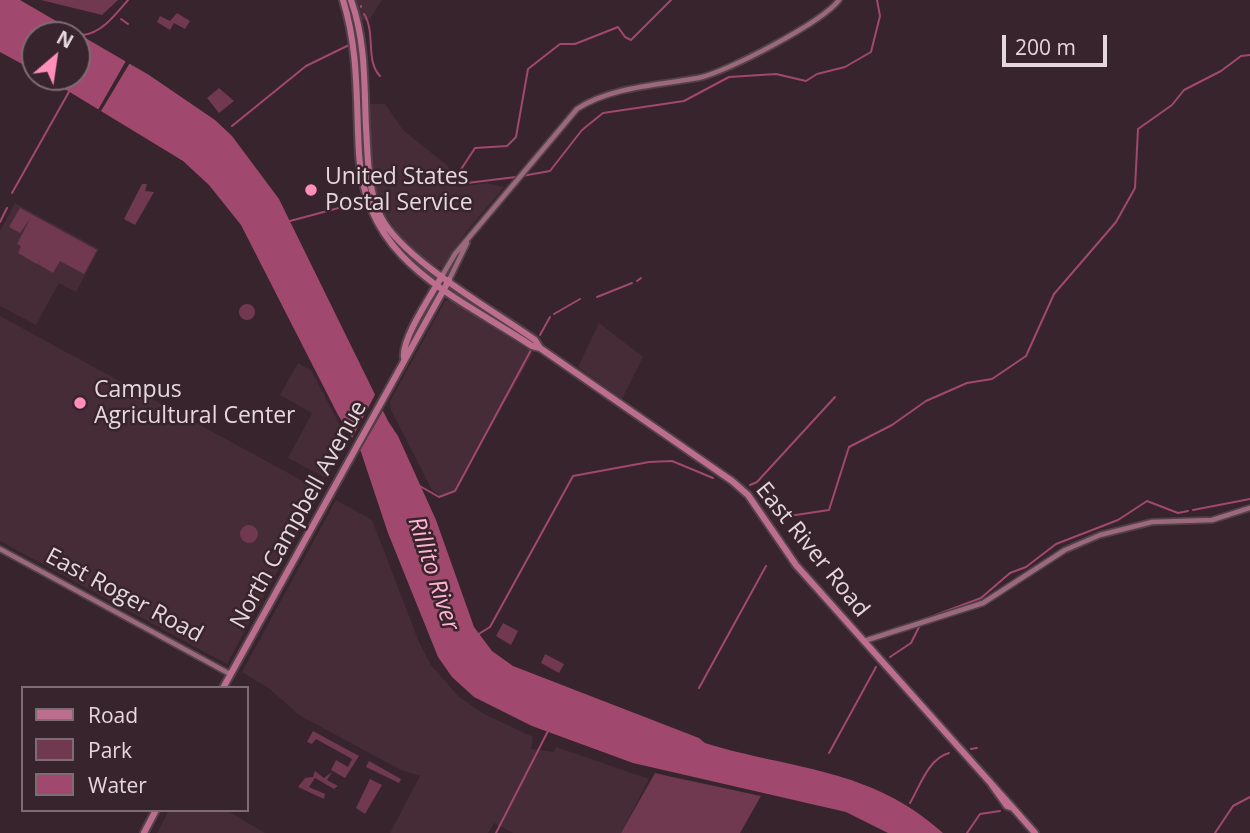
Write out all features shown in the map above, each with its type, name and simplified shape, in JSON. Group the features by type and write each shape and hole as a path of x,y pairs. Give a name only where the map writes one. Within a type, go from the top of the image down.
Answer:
{"main road":[{"name":"East River Road","path":"343,0 355,47 360,173 375,223 391,246 441,286 532,346 540,348 732,481 762,514 796,565 992,785 1007,806 1013,808 1035,833"},
{"name":"East River Road","path":"351,0 363,51 369,172 378,209 402,245 535,340 540,348"},
{"name":"North Campbell Avenue","path":"224,686 384,396 404,358 403,351 445,278"},
{"path":"144,833 155,812"}],"street":[{"name":"North Campbell Avenue","path":"445,278 468,239 519,177 586,103 610,95 714,74 814,22 839,0"},
{"path":"863,641 983,603 1063,551 1100,535 1152,522 1212,520 1250,508"},
{"name":"East Roger Road","path":"0,549 231,674"}],"shaded area":[{"path":"355,0 382,0 370,19 361,21"},
{"path":"369,104 385,104 403,130 448,166 458,187 487,183 504,187 467,231 442,268 429,263 403,241 379,204 371,174"},
{"path":"15,203 99,249 76,292 59,283 36,325 0,306 0,231"},
{"path":"453,300 533,353 454,491 440,496 432,490 391,410 390,401 445,301"},
{"name":"Campus Agricultural Center","path":"0,316 321,491 227,664 0,541"},
{"path":"599,323 643,357 622,399 578,367"},
{"path":"298,363 311,370 346,441 326,478 288,458 312,413 280,395"},
{"path":"336,500 372,520 419,642 431,665 458,696 484,714 533,737 531,749 554,752 556,747 649,779 621,833 513,833 494,823 488,833 390,833 420,776 401,770 299,715 270,689 242,672"},
{"path":"168,812 229,812 265,833 157,833"}],"green space":[{"path":"41,0 118,0 102,15"},
{"path":"177,13 190,21 185,29 174,23 170,30 157,22 160,16 170,21"},
{"path":"219,88 234,101 219,113 207,98"},
{"path":"142,184 147,184 145,191 154,192 135,225 124,219"},
{"path":"20,208 97,250 84,274 60,261 53,273 38,264 40,261 37,264 18,253 21,246 17,244 30,219 20,233 9,227"},
{"path":"247,304 253,306 253,318 247,320 241,318 239,312 241,306"},
{"path":"249,525 255,528 258,534 255,540 249,543 243,540 240,534 243,528"},
{"path":"503,623 518,631 511,645 496,636"},
{"path":"545,654 564,664 559,673 541,663"},
{"path":"313,731 359,756 345,778 331,770 336,760 348,767 352,759 316,739 312,744 307,742"},
{"path":"369,761 401,779 399,783 366,767"},
{"path":"315,771 324,778 332,772 327,780 338,786 334,789 315,778 309,787 325,794 324,799 298,787 305,778 313,777"},
{"path":"655,773 761,796 740,833 621,833"},
{"path":"370,779 382,785 365,814 356,808"}],"water":[{"path":"0,0 20,0 56,21 21,21 21,63 0,52"},
{"name":"Rillito River","path":"91,41 149,75 215,120 232,136 279,199 388,421 398,436 436,520 474,627 492,651 513,666 699,738 705,743 829,773 859,783 915,811 943,833 888,833 846,812 633,763 532,726 474,697 452,677 438,657 388,533 361,452 338,415 241,225 209,185 183,161 68,91 91,91"}],"pier":[{"path":"127,59 131,61 101,111 98,110"},
{"path":"377,391 385,407 358,454 351,440"}],"waterway":[{"path":"91,33 102,27 128,0"},
{"path":"456,177 475,148 507,146 516,137 528,69 560,44 575,44 618,27 625,37 631,40 671,0"},
{"path":"522,176 550,171 582,130 603,113 684,101 729,77 776,74 806,81 817,74 845,67 871,52 880,16 877,0"},
{"path":"364,14 368,21 373,63 380,76"},
{"path":"121,19 128,24"},
{"path":"232,126 306,66 349,45"},
{"path":"780,523 789,516 829,510 849,447 892,425 926,401 967,383 992,379 1026,356 1054,294 1116,222 1135,188 1138,129 1172,105 1184,90 1221,71 1241,56 1250,55"},
{"path":"12,193 69,91"},
{"path":"467,183 516,177"},
{"path":"290,221 346,206"},
{"path":"0,222 7,208"},
{"path":"637,281 641,278"},
{"path":"597,297 632,283"},
{"path":"554,314 580,299"},
{"path":"540,335 550,317"},
{"path":"418,485 439,497 455,491 531,350"},
{"path":"750,485 757,482 835,397"},
{"path":"477,635 490,627 573,476 649,462 672,461 713,478"},
{"path":"1193,510 1250,499"},
{"path":"925,619 981,598 1010,573 1026,567 1056,544 1118,520 1147,501 1178,513 1188,511"},
{"path":"699,688 766,566"},
{"path":"890,657 911,643 921,623"},
{"path":"829,753 876,667"},
{"path":"496,833 548,731"},
{"path":"971,749 977,748"},
{"path":"910,803 930,767 949,753"},
{"path":"1215,833 1233,806 1250,797"},
{"path":"967,833 980,814 1000,811"}],"place":[{"name":"United States Postal Service","path":"311,190"},
{"name":"Campus Agricultural Center","path":"80,403"}]}
